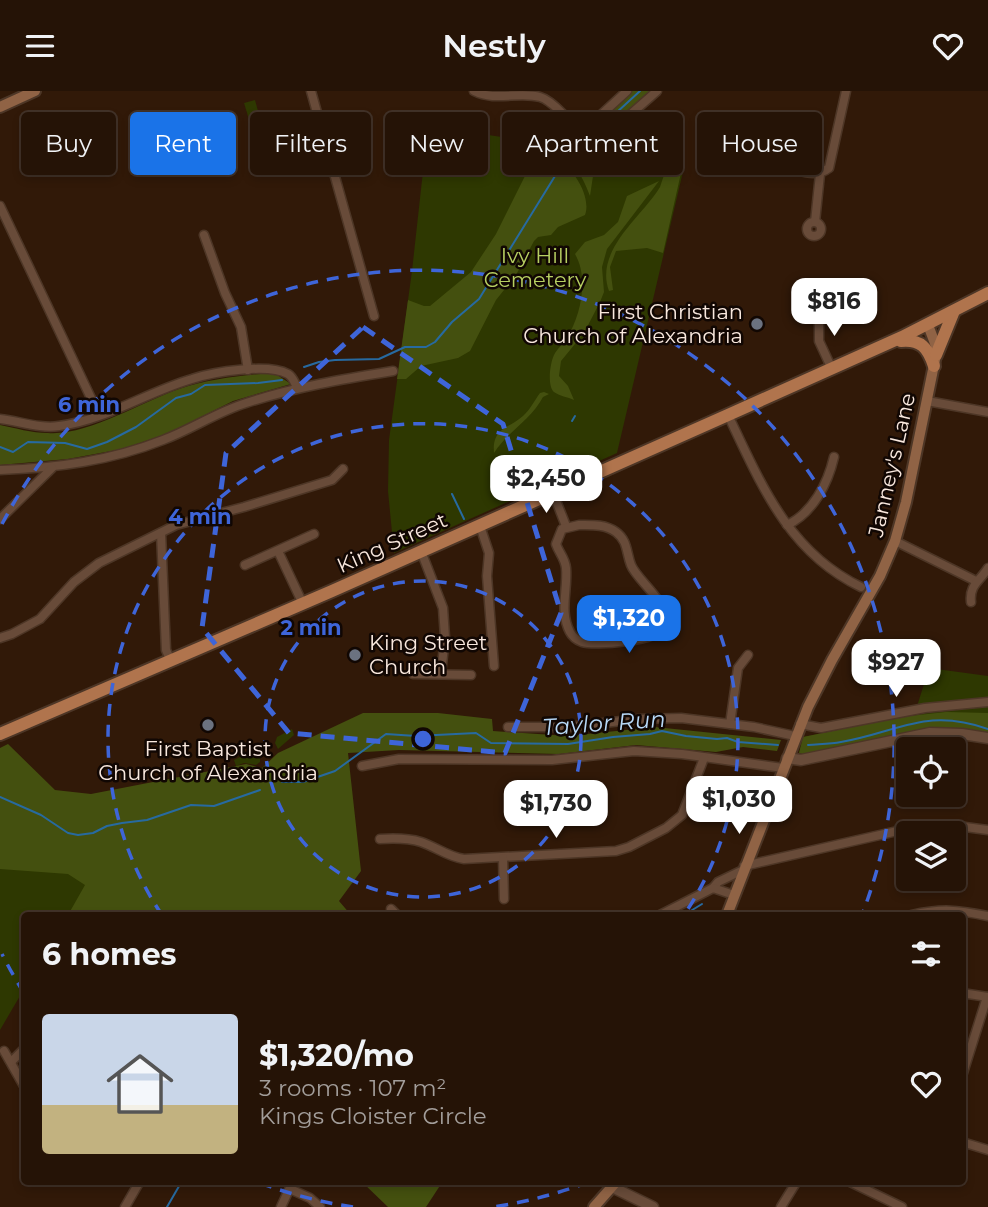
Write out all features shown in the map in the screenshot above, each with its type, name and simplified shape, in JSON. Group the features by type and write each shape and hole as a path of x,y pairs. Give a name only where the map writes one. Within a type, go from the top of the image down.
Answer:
{"main road":[{"path":"0,107 34,91"},
{"name":"King Street","path":"0,734 303,604 832,369 928,325 988,293"},
{"path":"935,361 954,311"},
{"name":"Janney's Lane","path":"728,912 800,724 832,660 880,576 895,541 906,502 935,361 936,346 928,325"},
{"path":"890,342 910,340 920,343 935,361"},
{"path":"594,1207 614,1185"}],"street":[{"path":"311,91 374,316"},
{"path":"474,91 491,96 528,95 544,98 558,112"},
{"path":"604,112 627,91"},
{"path":"633,112 657,91"},
{"path":"822,173 829,168 846,91"},
{"path":"815,222 820,175"},
{"path":"0,206 99,415"},
{"path":"204,235 221,283 241,327 248,370"},
{"path":"819,310 819,341 832,369"},
{"path":"0,419 57,426 99,415 196,377 248,370 278,370 292,377 297,387"},
{"path":"0,470 52,468 108,457 161,441 229,409 297,387 393,371"},
{"path":"927,401 988,412"},
{"path":"728,415 769,498 802,545 841,578 861,587"},
{"path":"787,525 796,521 815,500 828,479 834,457"},
{"path":"0,519 52,468"},
{"path":"0,638 40,619 75,582 99,563 176,525 332,480 343,469"},
{"path":"553,493 566,526"},
{"path":"480,526 489,553 487,576 494,666"},
{"path":"566,526 603,526 623,539 630,564 652,590 665,617 661,632 632,641 585,642 574,637 568,626 564,606 566,564 556,544 559,533 566,526"},
{"path":"161,533 166,650 171,661"},
{"path":"245,565 314,534"},
{"path":"895,541 976,581"},
{"path":"278,551 303,604"},
{"path":"421,551 443,608 441,674"},
{"path":"971,603 970,594 976,581 988,568"},
{"path":"730,724 738,668 748,655"},
{"path":"412,674 471,675"},
{"path":"800,724 821,728 925,708 988,702"},
{"path":"508,727 568,727 662,717 730,724 795,736"},
{"path":"362,766 398,759 552,760 634,751 785,763 930,733 988,738"},
{"path":"380,839 397,838 421,842 457,858 616,851 648,838 682,815 704,758"},
{"path":"666,912 713,888 718,882 744,868 915,827 950,825 988,830"},
{"path":"503,857 504,899"},
{"path":"713,888 734,895"},
{"path":"932,912 952,909 988,916"},
{"path":"966,994 987,997 966,1063"},
{"path":"4,1051 21,1080"},
{"path":"11,1062 21,1052"},
{"path":"966,1143 988,1150"},
{"path":"125,1207 137,1185"},
{"path":"281,1207 292,1185 320,1207"},
{"path":"617,1185 653,1207"},
{"path":"781,1207 795,1185"},
{"path":"856,1185 902,1207"}],"highlighted area":[{"path":"363,327 503,424 561,613 505,753 289,733 202,628 226,453"}],"green space":[{"path":"632,91 651,91 628,112 609,112"},
{"path":"255,100 258,112 250,112 250,123 244,103"},
{"name":"Ivy Hill Cemetery","path":"488,135 502,137 502,175 682,175 617,453 394,553 388,491 389,440 423,175 488,175"},
{"path":"526,175 575,175 586,199 585,215 558,227 551,235 538,237 534,241 516,275 496,300 470,351 458,358 421,366 406,379 397,379 408,300 430,306 471,272 496,234"},
{"path":"594,175 590,196 581,176"},
{"path":"664,175 681,175 663,253 647,248 616,251 610,267 613,290 609,291 606,276 614,248 660,187"},
{"path":"659,181 607,249 602,267 604,292 600,302 584,333 561,361 559,376 568,386 574,400 558,395 550,385 551,363 572,329 582,296 582,274 575,254 585,242 604,235 618,222 627,196"},
{"path":"274,373 291,384 233,401 169,433 122,449 68,459 0,465 0,425 36,432 63,433 97,424 190,386 226,378"},
{"path":"540,393 549,394 543,397 494,453 498,434 523,416"},
{"path":"929,668 988,676 988,733 956,728 927,728 799,753 803,737 914,716"},
{"path":"946,712 988,713 988,733 956,728 927,728 799,753 803,737 900,717"},
{"path":"363,713 438,713 492,719 493,731 568,736 655,727 781,740 777,751 743,747 716,752 636,745 559,754 399,750 348,753 361,871 339,901 348,912 70,912 85,885 68,874 0,869 0,748 8,744 55,790 91,794 246,764 262,768 278,753"},
{"path":"292,729 294,735 278,749 275,743 277,737"},
{"path":"0,748 174,912 21,912 21,994 0,1030"},
{"path":"252,751 260,753 260,762 256,765 244,763 236,766 234,760"},
{"path":"365,1185 440,1185 426,1207 388,1207"}],"waterway":[{"path":"617,112 640,91"},
{"path":"304,367 335,360 379,359 405,347 426,347 435,342 452,322 479,299 556,175"},
{"path":"0,447 13,452 28,442 65,443 87,449 136,427 176,398 191,394 205,385 282,380"},
{"path":"572,421 575,416"},
{"path":"452,494 464,519"},
{"name":"Taylor Run","path":"808,745 841,742 930,721 947,720 988,729"},
{"name":"Taylor Run","path":"282,782 303,782 335,771 386,734 416,736 476,733 491,743 568,744 662,731 778,745"},
{"name":"Taylor Run","path":"0,797 41,815 68,833 78,835 93,833 107,826 147,820 191,805 214,806 260,790"},
{"path":"689,912 702,904"},
{"path":"167,1207 180,1185"}],"place":[{"name":"First Christian Church of Alexandria","path":"757,324"},
{"name":"King Street Church","path":"355,655"},
{"name":"First Baptist Church of Alexandria","path":"208,725"}]}
